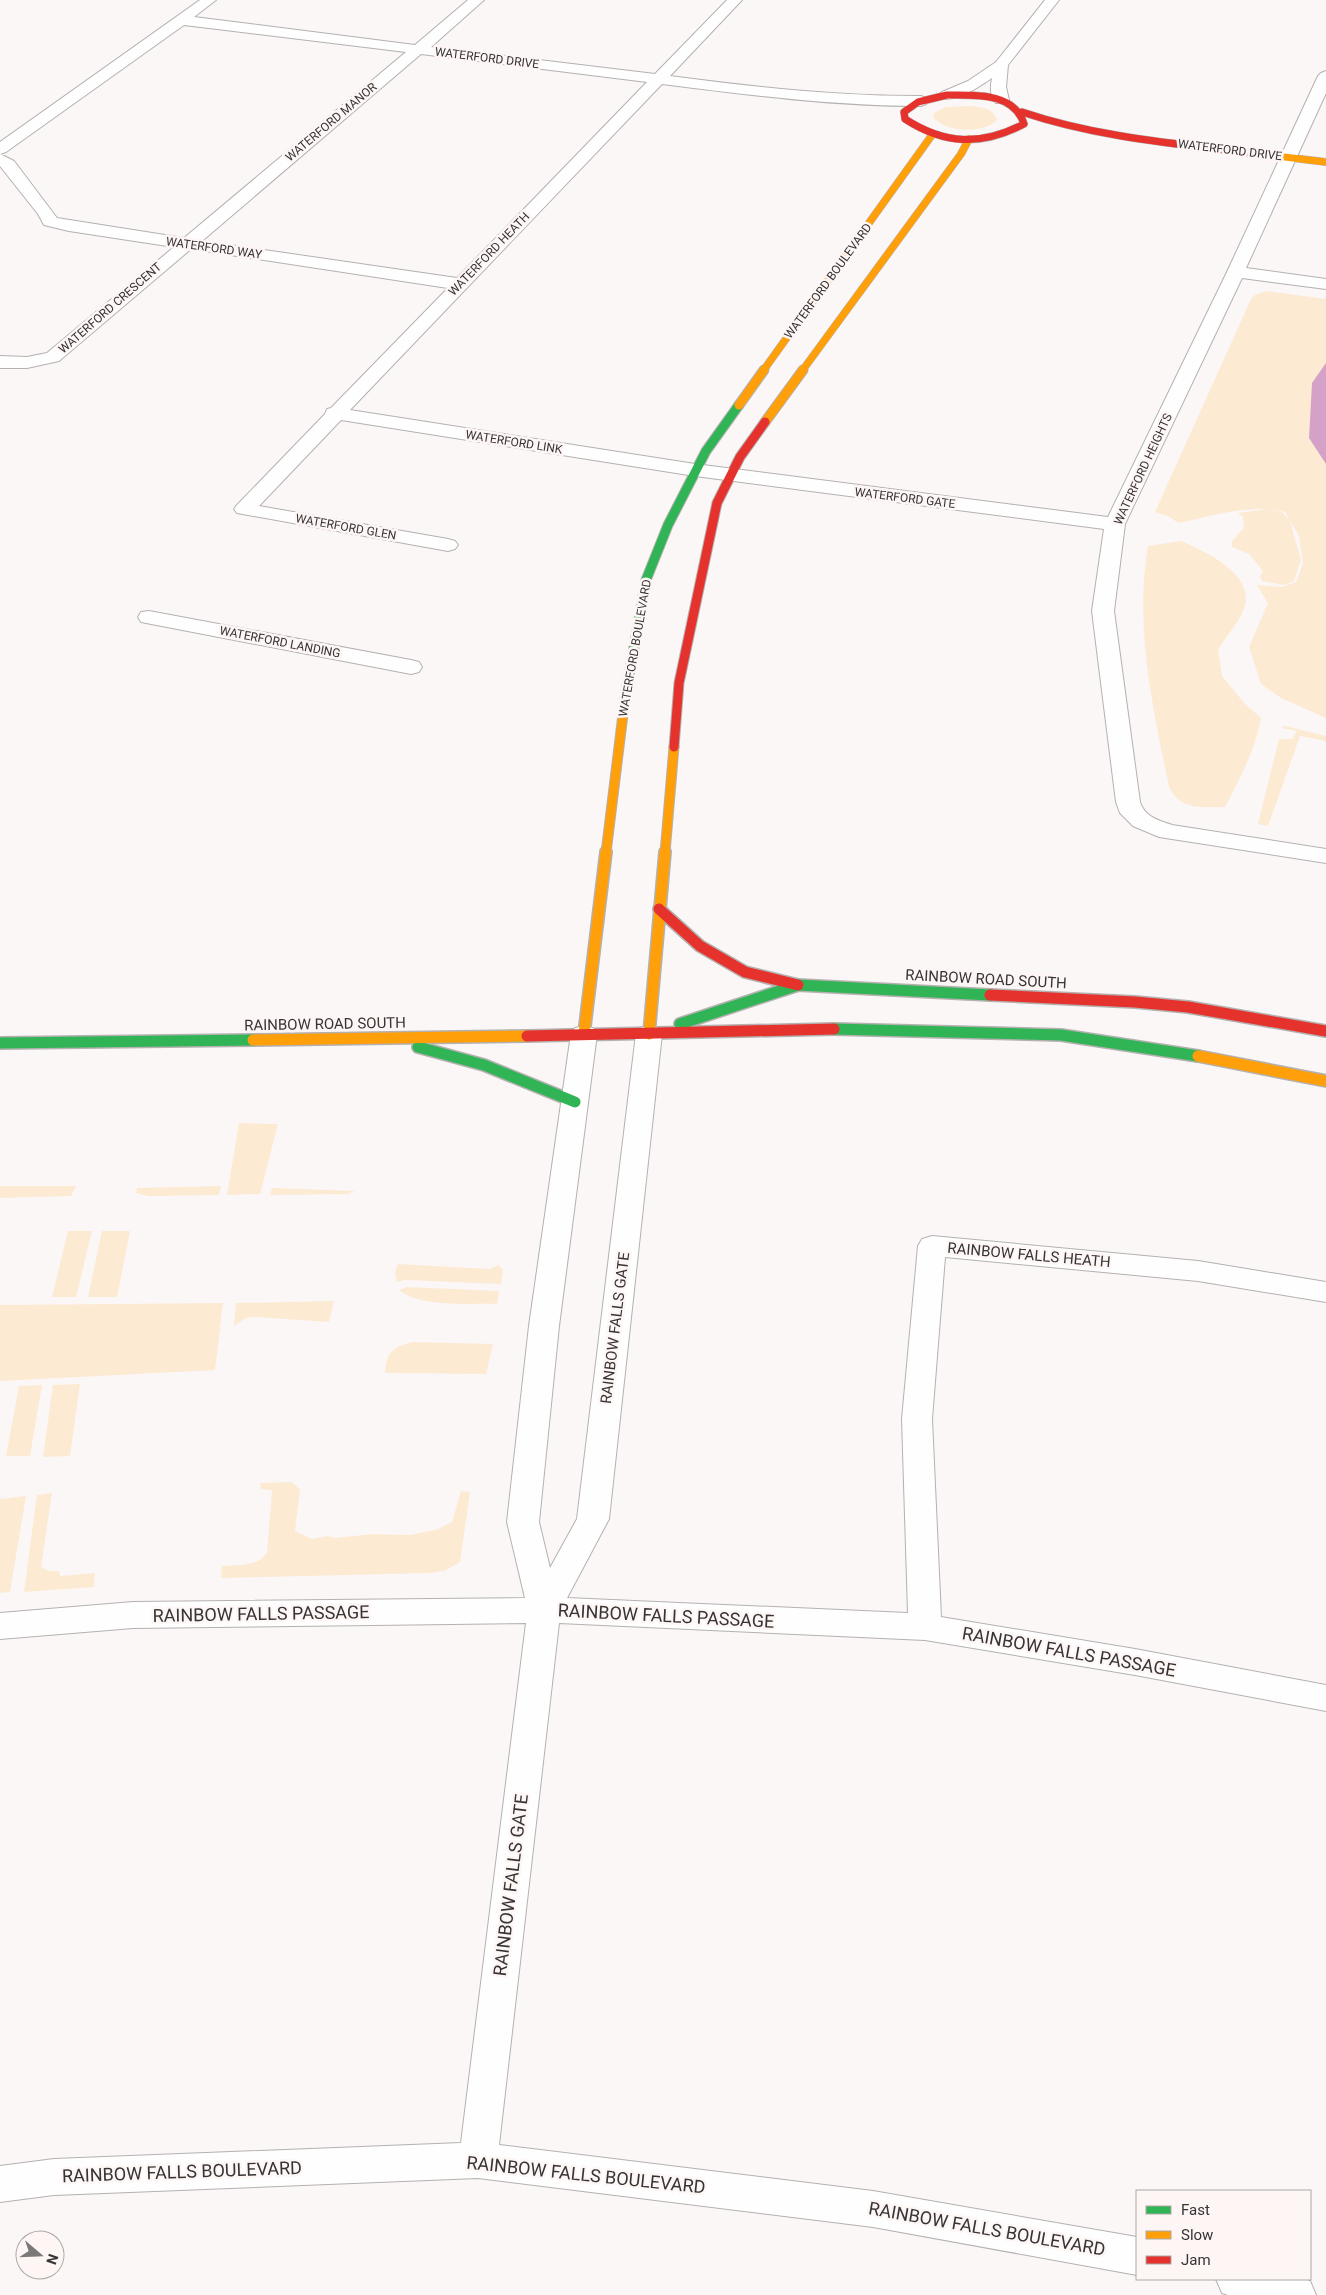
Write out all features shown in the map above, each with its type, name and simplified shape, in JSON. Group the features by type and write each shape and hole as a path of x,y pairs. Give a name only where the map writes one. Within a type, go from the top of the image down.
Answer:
{"street":[{"path":"0,149 209,0"},
{"name":"WATERFORD MANOR","path":"186,244 478,0"},
{"name":"WATERFORD HEATH","path":"244,509 735,0"},
{"path":"947,96 973,84 1001,65 1052,0"},
{"name":"WATERFORD DRIVE","path":"181,20 793,96 873,101 921,100"},
{"path":"1001,65 998,87 1000,100 984,97 947,96 921,100 904,112 905,119 911,126 932,135 969,139 1027,134"},
{"name":"WATERFORD HEIGHTS","path":"1326,76 1236,272 1116,524 1103,611 1128,802 1132,813 1152,827 1167,832 1224,839 1326,856"},
{"name":"WATERFORD DRIVE","path":"793,96 866,111 911,126"},
{"name":"WATERFORD DRIVE","path":"1000,100 1022,112 1046,120 1134,138"},
{"path":"1002,135 1017,130 1024,124 1025,118 1022,112"},
{"path":"8,122 31,126"},
{"name":"WATERFORD DRIVE","path":"1054,134 1134,138 1326,162"},
{"name":"WATERFORD BOULEVARD","path":"584,1034 626,687 646,580 668,525 706,451 932,135"},
{"path":"649,1034 679,683 716,503 740,457 961,154 969,139"},
{"name":"WATERFORD WAY","path":"0,159 8,164 46,213 50,221 69,226 459,284"},
{"name":"WATERFORD CRESCENT","path":"0,362 17,365 33,363 53,357 186,244"},
{"path":"1236,272 1326,284"},
{"name":"WATERFORD LINK","path":"334,414 695,470"},
{"name":"WATERFORD GATE","path":"695,470 1116,524"},
{"name":"WATERFORD GLEN","path":"244,509 448,545"},
{"name":"WATERFORD LANDING","path":"149,617 411,666"},
{"path":"659,909 700,946 745,972 798,985"},
{"name":"RAINBOW ROAD SOUTH","path":"649,1034 798,985 1086,998 1180,1006 1326,1030"},
{"name":"RAINBOW ROAD SOUTH","path":"0,1043 387,1039 854,1029 1061,1035 1224,1060 1326,1081"},
{"name":"RAINBOW FALLS GATE","path":"478,2160 544,1610 523,1522 544,1326 584,1034"},
{"name":"RAINBOW FALLS GATE","path":"544,1610 593,1519 649,1034"},
{"path":"387,1039 484,1065 575,1102"},
{"name":"RAINBOW FALLS HEATH","path":"925,1627 917,1419 932,1246 1198,1272 1326,1292"},
{"name":"RAINBOW FALLS PASSAGE","path":"0,1626 134,1615 544,1610 925,1627 1135,1662 1326,1698"},
{"name":"RAINBOW FALLS BOULEVARD","path":"0,2184 54,2177 478,2160 873,2209 1136,2256"},
{"path":"1240,2280 1296,2295"}],"shaded area":[{"path":"946,107 981,107 989,110 993,112 997,120 983,128 965,130 946,126 933,117 934,113"},
{"path":"1266,291 1326,299 1326,718 1281,698 1261,684 1249,647 1268,603 1257,585 1282,587 1296,582 1303,563 1299,536 1290,521 1301,560 1294,581 1284,585 1262,581 1260,576 1263,571 1249,554 1232,547 1232,541 1244,528 1243,517 1238,513 1266,509 1232,512 1178,523 1170,517 1155,512 1251,299 1255,295","holes":["1270,510 1285,512 1290,521 1282,512"]},
{"path":"1326,363 1326,464 1309,438 1312,383"},
{"path":"1181,541 1203,551 1227,567 1237,576 1246,598 1243,611 1218,650 1222,676 1245,704 1261,718 1251,753 1225,807 1192,806 1179,800 1174,795 1169,787 1152,698 1144,637 1143,606 1148,546"},
{"path":"1285,726 1326,736 1326,741 1300,736 1268,826 1258,824 1279,739 1292,739 1297,731 1281,728"},
{"path":"239,1123 278,1124 260,1194 227,1195"},
{"path":"0,1186 76,1186 71,1196 0,1198"},
{"path":"221,1186 219,1195 148,1196 136,1193 137,1188"},
{"path":"272,1188 355,1191 348,1194 270,1195"},
{"path":"68,1231 92,1231 76,1297 52,1297"},
{"path":"102,1231 130,1231 117,1297 88,1297"},
{"path":"398,1264 490,1269 499,1265 503,1270 501,1284 405,1280 397,1282 395,1272"},
{"path":"407,1287 499,1291 497,1304 446,1303 420,1300 408,1296 399,1290"},
{"path":"334,1301 329,1322 256,1317 246,1318 234,1326 236,1303"},
{"path":"223,1303 215,1370 0,1381 0,1305"},
{"path":"412,1342 493,1344 486,1374 385,1373 389,1355 400,1346"},
{"path":"80,1384 70,1456 43,1457 53,1385"},
{"path":"42,1385 30,1456 6,1456 19,1386"},
{"path":"292,1482 300,1490 295,1531 312,1539 327,1536 335,1538 373,1534 409,1535 436,1530 452,1522 461,1491 470,1492 460,1562 444,1571 430,1573 221,1578 222,1566 253,1563 263,1558 267,1553 272,1490 261,1489 260,1483"},
{"path":"52,1493 41,1567 49,1571 59,1571 60,1576 95,1573 94,1587 24,1592 37,1495"},
{"path":"26,1496 10,1592 0,1593 0,1499"}],"traffic: fast":[{"path":"625,698 646,580 668,525 706,451 739,405"},
{"path":"680,1024 798,985 990,995"},
{"path":"834,1029 1061,1035 1198,1056"},
{"path":"0,1043 253,1040"},
{"path":"418,1047 484,1065 575,1102"}],"traffic: slow":[{"path":"739,405 932,135"},
{"path":"765,422 961,154 969,139"},
{"path":"1260,154 1326,162"},
{"path":"584,1034 625,698"},
{"path":"649,1034 674,747"},
{"path":"253,1040 527,1036"},
{"path":"1198,1056 1326,1081"}],"traffic: jam":[{"path":"947,95 981,96 1005,101 1014,106 1021,114 1024,124 995,137 964,140 948,139 933,134 918,128 905,119 904,112 918,102 947,95"},
{"path":"1022,112 1079,129 1109,135 1260,154"},
{"path":"674,747 679,683 717,503 740,457 765,422"},
{"path":"659,909 700,946 745,972 798,985"},
{"path":"990,995 1135,1002 1188,1007 1326,1031"},
{"path":"527,1036 834,1029"}]}
